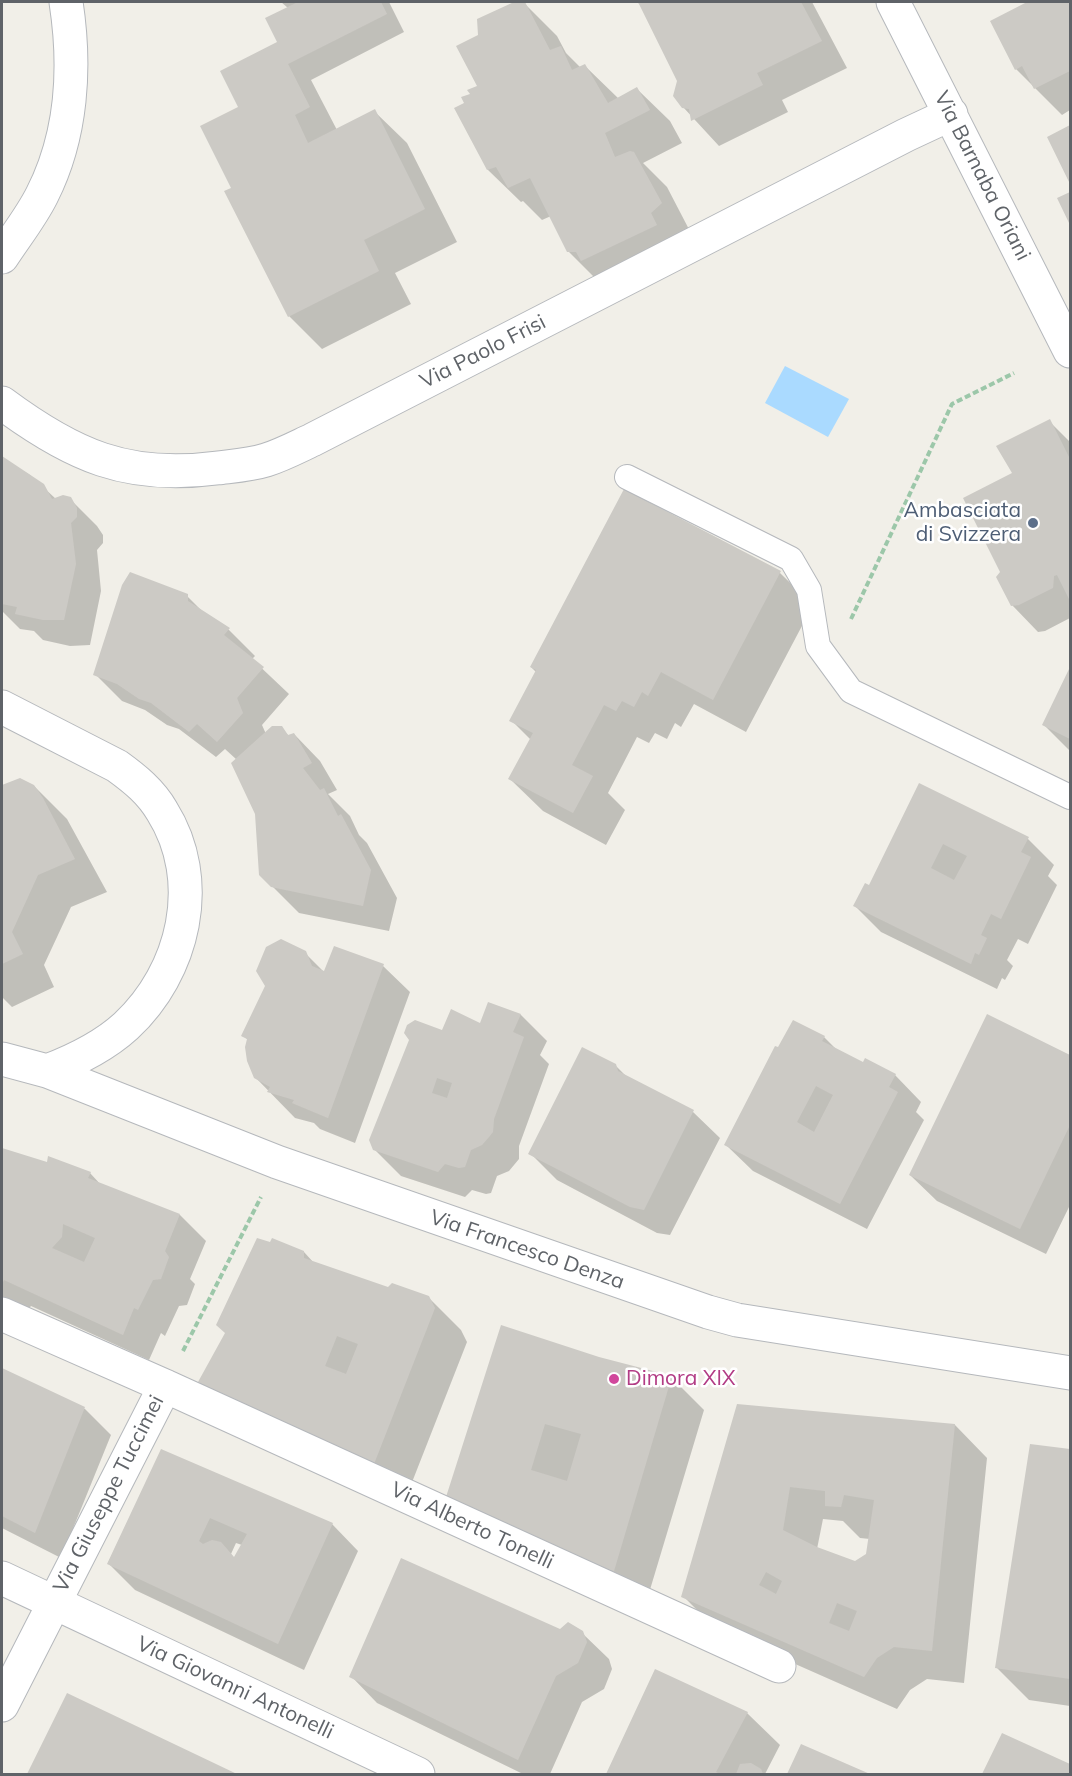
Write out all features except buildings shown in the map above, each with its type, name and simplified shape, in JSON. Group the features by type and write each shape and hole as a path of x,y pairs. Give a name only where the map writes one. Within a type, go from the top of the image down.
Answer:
{"street":[{"path":"2,257 41,198 59,152 69,108 71,80 66,2"},
{"name":"Via Barnaba Oriani","path":"893,2 1071,351"},
{"name":"Via Paolo Frisi","path":"2,403 51,437 76,450 103,461 131,468 180,472 266,460 312,440 951,114"},
{"path":"2,707 117,766 135,778 162,810 168,822 180,853 183,876 185,902 181,936 167,972 149,1000 127,1025 104,1043 88,1053 47,1071"},
{"name":"Via Francesco Denza","path":"2,1059 47,1071 277,1162 708,1312 737,1320 1071,1373"},
{"name":"Via Alberto Tonelli","path":"2,1314 778,1666"},
{"name":"Via Giuseppe Tuccimei","path":"2,1705 165,1386"},
{"name":"Via Giovanni Antonelli","path":"2,1578 418,1774"}],"lane":[{"path":"627,477 791,559 809,590 818,646 851,691 1071,797"}],"path":[{"path":"830,663 952,404 1014,373"},
{"path":"165,1386 265,1189"}],"water":[{"path":"785,366 849,399 828,437 765,403"}],"place":[{"name":"Ambasciata di Svizzera","path":"1033,523"},
{"name":"Dimora XIX","path":"614,1379"}]}
